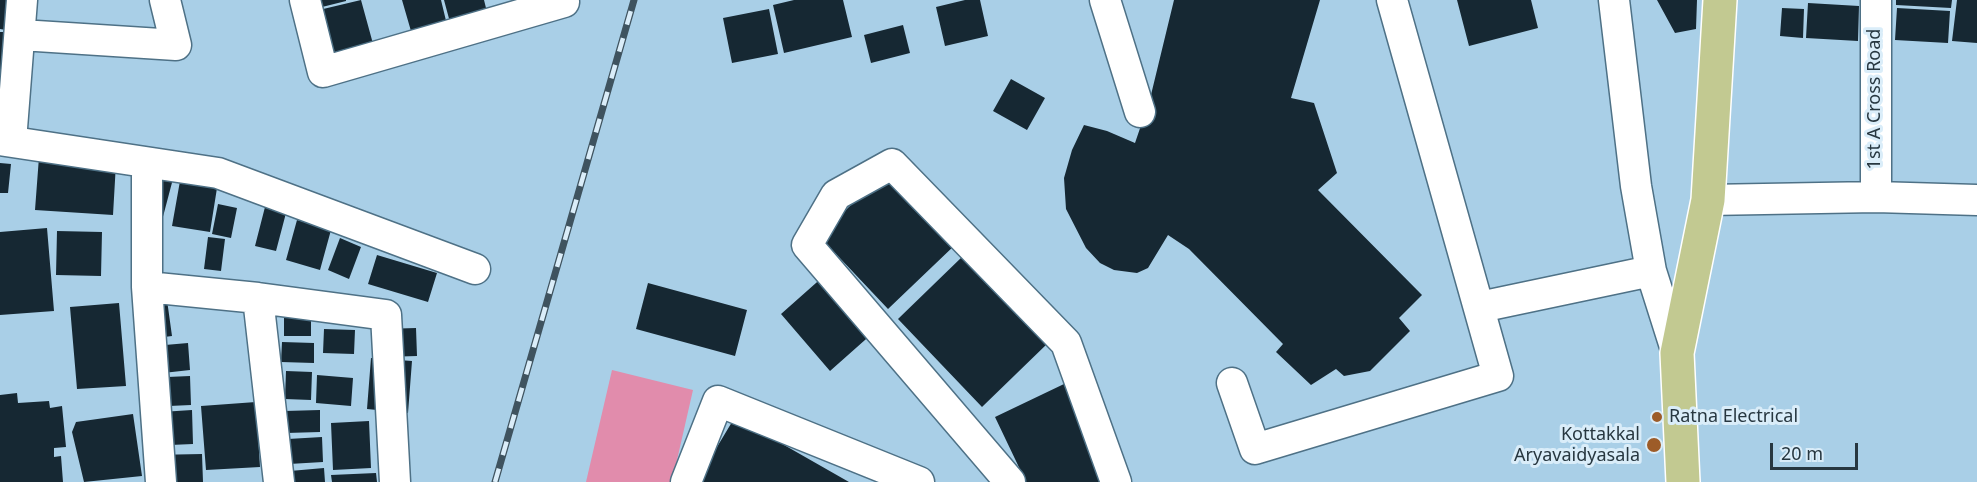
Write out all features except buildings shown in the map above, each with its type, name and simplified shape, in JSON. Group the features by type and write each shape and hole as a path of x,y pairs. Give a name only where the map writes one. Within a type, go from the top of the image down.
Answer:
{"main road":[{"path":"1683,482 1677,353 1708,200 1720,0"}],"street":[{"path":"22,0 21,35 6,141 218,173 475,269"},
{"path":"21,35 176,45 165,0"},
{"path":"305,0 323,72 564,2"},
{"path":"1105,0 1140,112"},
{"path":"1232,383 1255,449 1498,376 1392,0"},
{"path":"1594,0 1620,44"},
{"path":"1614,0 1636,186 1651,271 1677,353"},
{"name":"1st A Cross Road","path":"1876,0 1876,197"},
{"path":"147,163 147,287 161,482"},
{"path":"1010,482 807,245 836,195 892,164 1066,343 1116,482"},
{"path":"1708,200 1876,197 1977,200"},
{"path":"1480,307 1651,271"},
{"path":"147,287 258,298 386,315 395,482"},
{"path":"258,298 279,482"},
{"path":"686,482 718,401 919,482"}],"shaded area":[{"path":"612,370 693,390 672,482 586,482"}],"railway":[{"path":"495,482 634,0"}],"place":[{"name":"Ratna Electrical","path":"1657,417"},
{"name":"Kottakkal Aryavaidyasala","path":"1654,445"}]}
